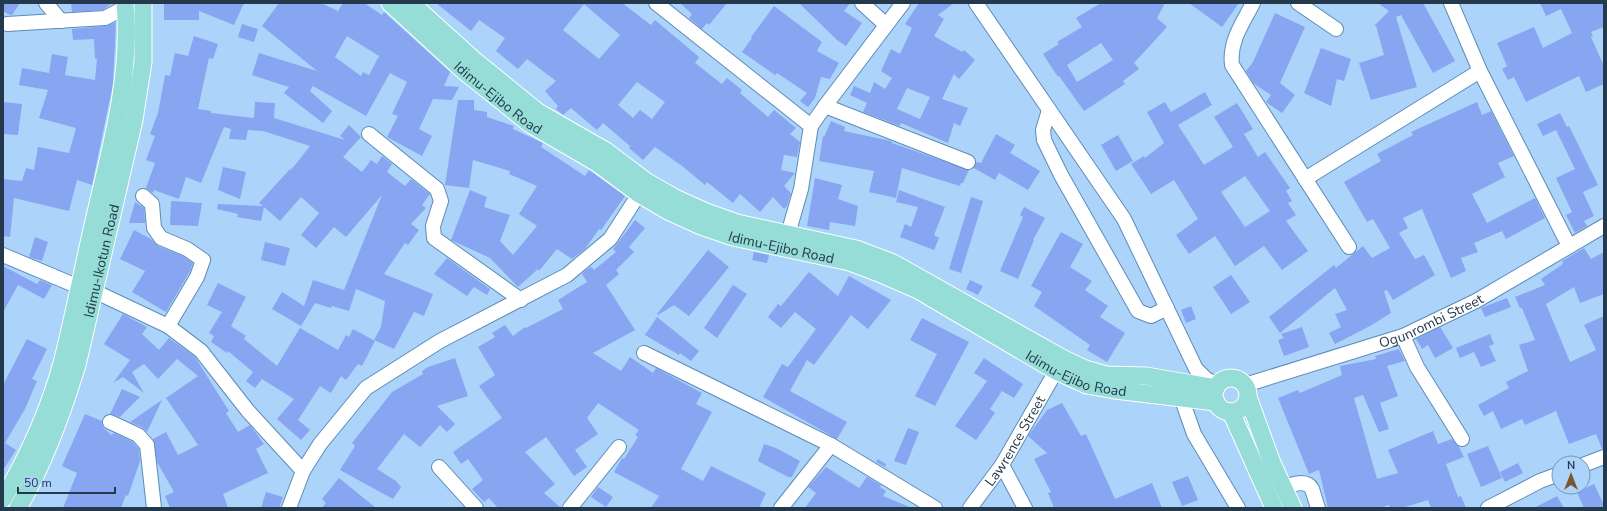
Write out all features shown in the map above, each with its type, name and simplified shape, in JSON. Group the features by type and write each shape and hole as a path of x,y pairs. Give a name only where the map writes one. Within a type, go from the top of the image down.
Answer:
{"main road":[{"name":"Idimu-Ikotun Road","path":"3,499 14,481 43,418 121,182 134,120 143,62 143,3"},
{"name":"Idimu-Ejibo Road","path":"390,3 464,71 530,124 597,163 639,194 701,226 733,237 850,262 879,273 918,290 1056,371 1087,385 1108,389 1181,397 1217,392"},
{"name":"Idimu-Ejibo Road","path":"411,3 474,60 538,112 606,151 647,182 706,212 737,223 856,249 894,263 1062,358 1085,369 1106,374 1146,376 1217,392"},
{"name":"Idimu-Ikotun Road","path":"18,508 30,488 67,399 77,365 86,289 117,121 125,62 126,5"},
{"path":"1247,391 1242,408 1231,412 1222,409 1217,392 1224,380 1232,379 1239,380 1247,391 1272,463 1293,508"},
{"path":"1231,412 1271,501"}],"street":[{"path":"46,3 61,21"},
{"path":"656,3 811,126"},
{"path":"862,3 886,25"},
{"path":"788,234 801,189 811,126 903,3"},
{"path":"976,3 1124,220 1196,369 1217,392"},
{"path":"1253,3 1230,52 1232,65 1349,247"},
{"path":"1298,3 1336,29"},
{"path":"1451,3 1480,70 1569,246"},
{"path":"7,24 105,18 126,5"},
{"path":"1305,179 1480,70"},
{"path":"825,106 968,162"},
{"path":"1049,110 1044,126 1044,140 1061,175 1138,311 1151,316 1167,308"},
{"path":"369,134 437,189 441,201 433,226 434,238 521,300"},
{"path":"289,508 303,471 320,444 366,388 440,341 568,276 610,239 639,194"},
{"path":"143,196 152,204 154,228 161,238 187,249 203,260 197,277 168,326"},
{"name":"Ogunrombi Street","path":"1247,391 1403,336 1476,301 1604,226"},
{"path":"3,255 86,289 168,326 201,351 248,411 303,471"},
{"path":"1403,336 1417,366 1462,439"},
{"path":"644,353 832,445 935,508"},
{"name":"Lawrence Street","path":"970,508 1002,465 1056,371"},
{"path":"1181,397 1194,434 1238,508"},
{"path":"110,422 138,435 147,445 154,508"},
{"path":"781,508 832,445"},
{"path":"570,508 619,447"},
{"path":"1591,462 1604,457"},
{"path":"1002,465 1025,508"},
{"path":"438,467 476,508"},
{"path":"1488,508 1540,481 1551,477"},
{"path":"1271,501 1284,488 1300,483 1306,484 1311,488 1318,508"}],"building":[{"path":"3,3 20,3 12,15 10,15 3,11"},
{"path":"71,3 112,3 103,10 72,12"},
{"path":"164,3 244,3 234,25 199,11 199,20 164,20"},
{"path":"279,3 321,3 338,11 343,3 364,3 382,15 384,12 450,72 444,86 459,87 452,100 433,99 419,129 432,136 422,156 387,137 398,116 392,114 407,82 390,73 366,116 313,86 310,91 332,111 323,123 284,93 289,87 252,75 259,53 317,71 262,26","holes":["347,36 379,56 369,75 363,72 361,76 335,57"]},
{"path":"436,3 622,3 651,25 655,20 699,57 695,63 722,84 727,78 742,90 740,93 768,117 774,110 796,128 790,134 800,142 797,157 784,155 781,170 795,173 784,186 791,193 787,206 784,209 773,197 760,212 740,194 733,203 707,182 705,185 682,166 655,147 643,160 629,148 630,146 603,123 597,130 571,108 563,115 556,109 558,106 545,91 556,81 527,59 518,69 496,51 505,38 479,20 471,31","holes":["584,4 620,35 599,59 563,30","637,82 665,102 652,119 640,110 633,118 618,105"]},
{"path":"680,3 727,3 709,25 707,23 702,29 689,18 692,14"},
{"path":"799,3 850,3 844,11 862,23 846,46 837,40"},
{"path":"919,3 954,3 938,15 944,19 934,36 962,52 964,50 975,60 959,79 954,74 942,99 968,108 960,126 954,123 948,143 901,123 900,126 863,112 867,103 850,95 854,86 870,93 874,82 885,89 892,78 881,71 891,49 900,54 912,28 905,24","holes":["907,88 930,97 920,119 897,109"]},
{"path":"1101,3 1165,3 1157,18 1167,27 1134,63 1139,69 1123,81 1125,84 1084,111 1059,76 1058,77 1043,54 1059,44 1057,42 1082,27 1076,18","holes":["1101,43 1113,60 1077,82 1067,65"]},
{"path":"1189,3 1239,3 1222,27"},
{"path":"1378,3 1423,3 1455,61 1433,73 1401,15 1396,17 1417,87 1371,100 1359,63 1384,55 1376,26 1374,26 1389,11"},
{"path":"1540,3 1604,3 1604,27 1591,32 1593,36 1591,37 1604,66 1604,84 1586,92 1579,76 1526,102 1514,77 1508,80 1502,69 1507,66 1497,43 1534,27 1543,48 1572,33 1561,9 1546,16"},
{"path":"774,6 822,42 817,51 839,63 830,79 821,77 815,98 808,107 800,101 807,93 777,73 775,75 742,52"},
{"path":"1275,13 1305,27 1280,83 1295,95 1282,113 1266,102 1271,95 1253,83 1246,71 1253,62"},
{"path":"116,22 113,84 92,185 77,180 69,211 14,198 10,237 3,236 3,179 22,181 26,168 34,170 38,147 69,153 76,128 39,118 48,90 19,85 22,68 49,73 52,54 68,57 65,75 95,80 97,59 95,59 94,39 73,40 72,29 106,26"},
{"path":"242,24 258,29 254,42 238,37"},
{"path":"194,36 218,44 213,59 209,58 198,109 211,111 211,113 254,118 255,102 275,103 274,118 345,140 340,136 349,125 361,137 343,157 362,172 371,160 377,164 382,156 392,164 387,172 405,186 411,179 430,194 422,205 426,208 411,224 419,230 408,245 405,243 384,274 433,294 424,316 414,312 394,349 374,340 381,327 385,301 356,289 349,311 332,306 331,308 315,303 301,326 272,309 282,292 304,306 313,280 344,290 382,195 346,237 334,227 316,248 301,235 319,213 301,197 280,221 264,207 261,221 237,217 238,214 217,209 218,204 263,206 259,203 290,169 291,170 310,146 263,131 248,130 246,140 229,139 231,129 224,127 201,183 186,177 179,199 154,190 153,193 146,188 155,163 146,160 155,136 150,134 158,113 165,75 170,76 175,53 188,56"},
{"path":"1321,48 1351,59 1344,81 1337,79 1331,106 1304,93"},
{"path":"1205,92 1212,105 1178,125 1204,165 1233,147 1214,117 1237,103 1253,129 1244,134 1258,157 1265,152 1290,188 1286,191 1292,201 1288,203 1296,215 1286,221 1308,251 1282,270 1264,246 1235,266 1215,236 1189,254 1176,235 1198,219 1174,180 1151,194 1131,164 1144,156 1145,158 1164,143 1147,112 1165,102 1171,112","holes":["1245,176 1270,211 1245,227 1221,192"]},
{"path":"458,100 474,100 474,110 487,112 487,117 514,126 513,129 543,143 541,147 585,176 589,170 625,196 601,230 599,229 585,249 572,259 557,249 539,271 538,269 518,287 490,258 451,240 470,190 487,197 484,207 510,215 500,241 513,255 537,226 519,214 537,186 509,174 510,171 473,160 469,188 445,185"},
{"path":"3,102 22,104 18,135 3,134"},
{"path":"1477,102 1482,115 1491,111 1514,156 1498,163 1505,177 1472,194 1487,223 1535,198 1545,218 1506,239 1502,231 1474,243 1478,252 1461,258 1466,271 1451,278 1422,209 1403,218 1408,228 1399,233 1415,259 1424,255 1435,275 1393,300 1387,290 1384,291 1391,313 1370,326 1335,344 1329,333 1341,327 1335,314 1347,310 1335,288 1280,333 1269,317 1334,265 1336,268 1363,246 1372,258 1390,248 1373,219 1367,222 1344,182 1381,161 1377,154 1413,135 1411,132"},
{"path":"1560,113 1567,127 1569,126 1598,185 1583,192 1594,216 1584,221 1587,226 1575,233 1566,215 1572,212 1556,178 1575,169 1556,130 1543,136 1537,124"},
{"path":"831,121 845,127 844,131 891,141 892,143 969,170 960,186 902,168 896,198 869,192 874,171 819,161 823,136 824,137"},
{"path":"996,134 1015,145 1010,153 1040,171 1028,190 999,173 995,180 974,168 976,162 981,163"},
{"path":"1118,135 1133,161 1116,171 1101,145"},
{"path":"223,167 246,172 240,199 218,190"},
{"path":"815,178 842,185 838,199 858,206 855,226 830,222 829,230 807,226"},
{"path":"899,190 945,207 934,235 939,238 934,250 900,237 905,224 911,227 918,207 896,202"},
{"path":"971,197 983,201 961,273 949,269"},
{"path":"171,201 202,203 198,226 170,225"},
{"path":"135,202 144,208 145,223 129,223"},
{"path":"1024,207 1045,218 1033,240 1018,279 1000,271 1023,217 1020,215"},
{"path":"635,220 645,228 629,247 634,252 616,270 619,274 606,285 635,330 593,353 621,371 630,357 653,373 656,368 702,393 696,404 712,412 681,469 703,481 711,466 766,493 759,508 651,508 659,496 614,472 622,458 624,459 638,437 635,435 639,430 598,403 587,418 598,434 575,450 587,467 574,476 546,437 525,452 555,484 544,493 561,508 498,508 489,498 484,502 472,489 483,480 468,459 461,464 453,452 502,418 479,386 495,375 478,347 495,337 492,333 505,325 513,336 525,327 526,328 563,309 558,300 587,282 582,274 586,270 591,267 594,270 616,252 613,249"},
{"path":"134,230 151,239 158,246 183,256 193,263 189,273 166,312 132,292 145,271 120,259"},
{"path":"1061,232 1083,244 1070,267 1092,281 1085,290 1108,306 1100,317 1125,333 1107,362 1087,350 1090,345 1034,306 1042,292 1031,286"},
{"path":"35,237 48,242 42,261 29,257"},
{"path":"265,242 290,248 285,266 261,260"},
{"path":"1584,248 1591,259 1604,252 1604,294 1580,303 1574,287 1546,304 1570,362 1596,350 1584,325 1604,316 1604,449 1602,449 1596,434 1569,444 1556,411 1525,425 1522,419 1501,429 1493,411 1484,416 1478,405 1509,388 1506,382 1528,371 1519,345 1535,340 1522,308 1520,308 1515,297 1545,285 1541,279 1563,264 1562,261"},
{"path":"708,250 729,267 689,316 674,305 658,315 657,314"},
{"path":"754,252 769,255 767,263 752,260"},
{"path":"447,258 490,289 487,295 474,287 467,296 434,274"},
{"path":"3,266 37,284 40,280 52,285 44,299 18,285 3,312"},
{"path":"809,272 838,296 849,276 891,300 868,329 851,315 814,365 807,360 790,391 847,422 837,439 763,397 782,364 788,367 816,329 795,312 781,328 768,317 778,304 781,306"},
{"path":"1231,275 1250,302 1231,314 1213,287"},
{"path":"970,280 983,286 978,295 966,289"},
{"path":"218,283 246,297 231,326 246,336 244,339 277,366 300,328 338,350 346,335 349,337 353,329 375,341 362,366 358,364 346,380 341,376 331,393 320,386 298,420 310,430 301,440 277,419 294,399 262,379 255,388 246,381 253,372 228,351 227,353 211,342 214,336 209,333 222,312 207,305"},
{"path":"733,285 747,294 717,338 704,328"},
{"path":"1507,298 1511,307 1485,317 1481,308"},
{"path":"1191,306 1196,319 1186,323 1181,310"},
{"path":"123,314 147,327 142,334 159,350 169,338 195,357 229,411 226,413 238,432 250,425 264,444 256,449 268,473 223,494 228,508 170,508 165,496 174,492 157,462 153,439 166,432 178,455 198,445 166,398 198,376 177,359 158,379 144,364 132,372 144,393 123,377 113,383 130,360 104,344"},
{"path":"657,317 699,351 691,361 680,353 679,355 645,335"},
{"path":"922,318 969,342 935,406 915,396 937,354 910,340"},
{"path":"1302,327 1309,347 1284,356 1278,340 1284,338 1281,334"},
{"path":"1440,327 1453,348 1435,358 1428,345 1422,349 1416,339"},
{"path":"1490,334 1494,344 1489,346 1496,361 1481,367 1474,352 1460,358 1456,348"},
{"path":"27,339 47,349 32,379 37,381 25,409 5,443 16,450 3,470 3,385"},
{"path":"1399,349 1405,361 1387,366 1398,396 1380,403 1389,429 1379,432 1363,395 1354,398 1377,479 1398,473 1388,450 1433,431 1438,444 1452,439 1459,447 1464,457 1446,464 1458,497 1461,496 1466,508 1431,508 1428,500 1402,508 1390,508 1389,505 1380,508 1328,508 1319,470 1309,474 1278,398 1298,390 1300,393 1342,375 1340,366 1376,359 1375,356"},
{"path":"455,358 468,396 437,406 455,424 447,432 440,425 420,447 404,434 377,469 396,481 401,487 393,499 340,470 355,446 352,443 392,392 423,374 422,371 428,367"},
{"path":"984,358 1023,384 1014,398 1002,391 990,409 995,413 976,440 955,426 987,381 974,373"},
{"path":"122,389 140,397 120,417 110,414"},
{"path":"162,400 147,432 142,427 130,422"},
{"path":"1062,403 1081,436 1086,434 1115,499 1152,483 1162,508 1054,508 1048,493 1051,492 1034,459 1047,453 1028,436 1047,410"},
{"path":"85,414 102,421 103,427 111,435 114,433 133,442 139,449 140,461 128,496 126,495 121,508 63,508 77,473 62,466"},
{"path":"908,428 919,432 906,465 894,461"},
{"path":"764,444 776,448 800,461 792,477 788,477 758,461"},
{"path":"1488,446 1502,478 1481,487 1467,454"},
{"path":"878,459 886,464 885,467 876,462"},
{"path":"1518,463 1523,473 1505,482 1500,472"},
{"path":"826,467 859,488 867,477 881,485 880,487 886,491 883,496 912,508 805,508 816,493 808,487"},
{"path":"1188,476 1198,500 1182,506 1172,482"},
{"path":"339,478 376,508 322,508 326,503 322,499"},
{"path":"1594,484 1604,508 1584,508 1578,495 1591,495 1591,485"},
{"path":"598,487 613,497 606,507 591,497"},
{"path":"266,492 283,497 279,508 261,508"},
{"path":"1557,496 1564,508 1534,508"}]}
